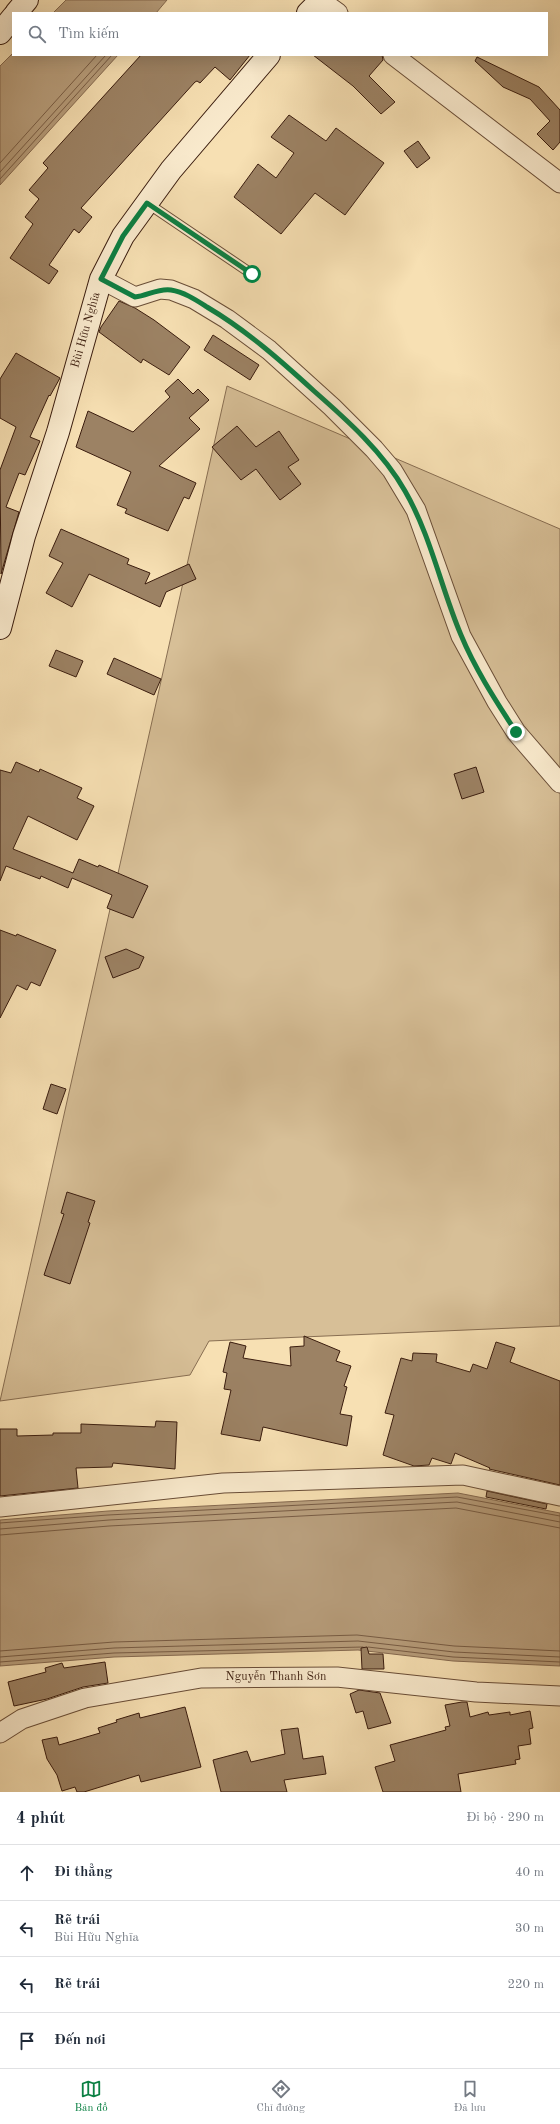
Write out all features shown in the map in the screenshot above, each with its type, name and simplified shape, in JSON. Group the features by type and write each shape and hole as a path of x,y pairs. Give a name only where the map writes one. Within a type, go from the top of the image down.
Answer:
{"main road":[{"path":"17,12 27,0"},
{"path":"309,12 320,0"},
{"path":"0,32 12,18"},
{"name":"Bùi Hữu Nghĩa","path":"0,628 24,536 58,432 101,279 123,236 171,170 268,56"}],"street":[{"path":"320,0 337,12"},
{"path":"394,56 560,183"},
{"path":"101,279 135,297 160,290 171,290 182,293 227,319 269,350 332,407 374,449 392,470 416,510 461,636 497,702 516,732 560,783"},
{"path":"0,1507 223,1483 463,1475 560,1496"},
{"name":"Nguyễn Thanh Sơn","path":"0,1733 22,1718 86,1698 201,1678 337,1677 476,1692 560,1696"}],"lane":[{"path":"147,203 252,274"}],"shaded area":[{"path":"227,386 560,529 560,1326 209,1341 190,1375 0,1401"}],"water":[{"path":"66,0 167,0 157,12 54,12"},
{"path":"12,54 12,56 117,56 0,185 0,66"},
{"path":"458,1493 560,1513 560,1666 453,1661 358,1650 114,1657 0,1666 0,1520 108,1511"}],"building":[{"path":"140,56 249,56 230,80 215,67 200,83 197,81 195,82 81,208 92,217 79,233 74,229 49,265 58,271 49,284 10,258 33,224 25,217 39,199 29,190 48,168 43,163"},
{"path":"314,56 382,56 383,60 369,76 395,102 381,114 353,86"},
{"path":"477,57 539,87 560,110 560,142 553,150 537,134 550,121 530,99 503,87 475,61"},
{"path":"289,115 326,141 336,128 384,163 345,215 315,193 281,234 234,197 258,164 276,178 294,153 271,137"},
{"path":"418,141 430,158 417,168 404,151"},
{"path":"119,301 135,308 154,320 190,347 169,375 143,359 141,363 99,332"},
{"path":"213,335 259,365 250,380 204,350"},
{"path":"16,353 60,378 50,396 49,395 30,437 40,441 25,475 19,473 6,507 19,512 1,574 0,470 16,427 0,418 0,379"},
{"path":"178,379 193,394 198,389 209,400 189,418 200,429 159,466 196,483 189,499 184,497 168,531 125,513 127,509 117,505 131,472 76,447 88,411 133,432 170,397 165,391"},
{"path":"237,426 256,447 279,431 299,460 288,467 301,484 280,500 256,469 241,480 212,447"},
{"path":"61,529 129,559 127,564 150,573 145,584 189,564 196,579 166,592 160,607 89,574 72,607 46,593 63,563 49,556"},
{"path":"56,650 83,661 76,677 49,666"},
{"path":"114,658 161,679 154,695 107,674"},
{"path":"16,762 39,772 40,769 82,788 77,798 94,806 77,840 28,816 13,849 73,873 79,859 98,867 99,865 148,886 133,918 107,908 112,895 72,878 68,888 41,876 40,879 6,866 0,881 0,770 11,773"},
{"path":"476,767 484,792 462,799 454,774"},
{"path":"0,930 16,936 17,934 56,950 40,986 31,982 27,990 17,985 0,1018"},
{"path":"126,949 144,957 139,968 113,978 105,957"},
{"path":"51,1084 66,1089 57,1114 43,1109"},
{"path":"67,1192 95,1201 88,1222 90,1223 70,1284 44,1275 64,1214 61,1213"},
{"path":"304,1336 340,1351 336,1361 351,1366 344,1386 347,1387 340,1414 352,1416 347,1446 263,1427 260,1441 221,1434 231,1390 224,1389 227,1373 223,1372 230,1342 246,1346 243,1358 291,1366 290,1347 304,1346"},
{"path":"496,1342 515,1348 510,1362 560,1381 560,1485 489,1469 490,1468 455,1453 451,1464 432,1458 429,1465 414,1466 383,1455 394,1415 385,1413 401,1358 412,1361 413,1353 437,1354 436,1362 470,1372 473,1364 487,1369"},
{"path":"156,1421 177,1422 175,1469 113,1463 112,1467 76,1468 78,1488 0,1496 0,1429 17,1429 17,1436 53,1435 53,1433 81,1433 81,1424 155,1427"},
{"path":"487,1491 547,1504 546,1509 486,1497"},
{"path":"367,1647 369,1654 383,1654 384,1669 362,1669 361,1648"},
{"path":"105,1662 108,1683 83,1687 47,1699 14,1706 8,1682 46,1672 45,1668 62,1663 64,1668"},
{"path":"359,1690 380,1693 391,1723 368,1729 363,1711 356,1713 350,1694"},
{"path":"467,1702 470,1717 488,1712 489,1715 510,1712 510,1715 530,1711 533,1728 529,1729 531,1744 518,1746 520,1759 515,1760 516,1764 458,1774 461,1792 383,1792 375,1767 395,1761 390,1745 446,1730 445,1727 450,1726 445,1705"},
{"path":"185,1707 201,1767 141,1782 139,1775 84,1792 77,1792 75,1787 62,1791 57,1775 47,1759 42,1740 57,1737 59,1745 100,1733 98,1728 117,1722 116,1720 139,1713 140,1718"},
{"path":"298,1728 303,1759 323,1756 326,1774 284,1780 287,1792 221,1792 213,1760 247,1751 251,1762 285,1754 281,1730"}],"route":[{"path":"252,274 147,203 123,236 101,279 135,297 160,290 171,290 182,293 227,319 269,350 332,407 374,449 392,470 416,510 461,636 497,702 516,732"}]}
